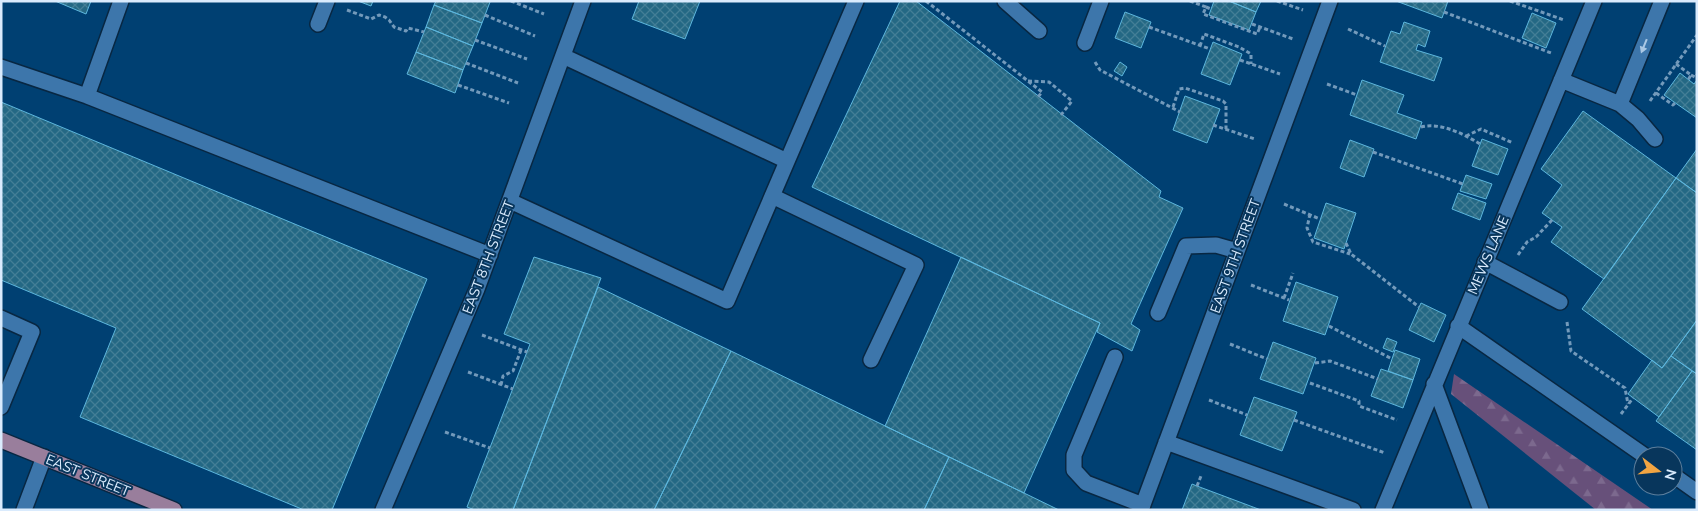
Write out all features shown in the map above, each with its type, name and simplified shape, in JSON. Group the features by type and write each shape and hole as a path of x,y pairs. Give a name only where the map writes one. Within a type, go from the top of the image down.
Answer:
{"main road":[{"name":"EAST STREET","path":"1,440 164,508"}],"street":[{"path":"87,96 121,1"},
{"name":"EAST 8TH STREET","path":"383,510 477,289 583,1"},
{"path":"510,201 727,301 856,1"},
{"path":"1005,1 1039,31"},
{"path":"1085,43 1101,1"},
{"name":"EAST 9TH STREET","path":"1142,507 1330,1"},
{"name":"MEWS LANE","path":"1383,510 1594,1"},
{"path":"1620,104 1662,1"},
{"path":"318,24 327,2"},
{"path":"563,56 787,161"},
{"path":"1,67 87,96 490,255"},
{"path":"1561,80 1620,104 1638,119 1655,139"},
{"path":"772,196 916,266 871,360"},
{"path":"1158,313 1186,246 1216,245 1237,251"},
{"path":"1485,262 1560,302"},
{"path":"1,318 32,332 1,407"},
{"path":"1458,326 1633,448"},
{"path":"1115,357 1074,455 1074,470 1086,483 1142,507"},
{"path":"1434,384 1481,510"},
{"path":"1166,442 1353,510"},
{"path":"24,510 44,457"},
{"path":"1683,483 1697,492"}],"path":[{"path":"511,1 544,14"},
{"path":"926,1 1042,92 1038,97"},
{"path":"1190,1 1211,9"},
{"path":"1277,1 1303,10"},
{"path":"1510,1 1583,27"},
{"path":"327,2 370,19 379,16 385,17 394,27 406,31 408,28 424,32"},
{"path":"1206,7 1203,14 1257,34 1260,27"},
{"path":"1444,12 1570,61"},
{"path":"485,15 535,36"},
{"path":"1252,24 1293,39"},
{"path":"1149,27 1210,49"},
{"path":"1348,29 1386,46"},
{"path":"1200,46 1204,34 1239,47 1251,54 1251,64"},
{"path":"1638,119 1697,35"},
{"path":"475,40 527,59"},
{"path":"1085,43 1100,70 1180,112"},
{"path":"1240,60 1280,74"},
{"path":"466,63 518,83"},
{"path":"1676,64 1691,75 1695,77 1697,75"},
{"path":"1688,80 1691,75"},
{"path":"1028,81 1049,82 1072,101 1061,115"},
{"path":"1327,84 1357,95"},
{"path":"458,85 509,103"},
{"path":"1173,107 1180,89 1185,88 1223,102 1226,104 1226,129"},
{"path":"1656,93 1673,105 1675,103"},
{"path":"1421,127 1430,124 1466,136 1480,144"},
{"path":"1213,125 1255,139"},
{"path":"1466,136 1480,128 1532,150"},
{"path":"1373,152 1463,184"},
{"path":"1284,204 1320,218"},
{"path":"1310,214 1307,228 1313,242 1351,254 1419,307"},
{"path":"1515,259 1527,242 1536,237 1552,220"},
{"path":"1346,243 1351,254"},
{"path":"1284,298 1293,273"},
{"path":"1251,286 1289,300"},
{"path":"1572,315 1566,323 1571,351 1624,388 1628,404"},
{"path":"1328,326 1392,359"},
{"path":"482,335 527,352"},
{"path":"1230,344 1267,359"},
{"path":"501,385 503,376 513,371 521,350"},
{"path":"1315,363 1330,361 1378,378"},
{"path":"468,372 513,390"},
{"path":"1310,383 1359,401 1359,406 1417,426"},
{"path":"1209,400 1248,416"},
{"path":"1294,420 1403,460"},
{"path":"445,432 490,448"}],"green space":[{"path":"1454,374 1653,510 1596,510 1451,394"}],"building":[{"path":"55,1 91,1 86,14"},
{"path":"358,1 373,1 371,6"},
{"path":"436,1 490,2 482,23 434,5"},
{"path":"639,1 700,1 685,39 632,19"},
{"path":"900,1 916,1 1161,191 1159,197 1183,208 1131,324 1140,330 1132,351 1097,332 1100,323 812,187"},
{"path":"1214,1 1229,1 1256,12 1249,30 1209,15"},
{"path":"1229,1 1261,1 1256,12"},
{"path":"1396,1 1448,1 1442,18"},
{"path":"434,5 482,23 473,46 426,27"},
{"path":"1125,12 1151,22 1141,48 1115,38"},
{"path":"1532,13 1556,23 1546,48 1522,38"},
{"path":"1404,22 1430,31 1425,47 1418,44 1416,50 1442,58 1434,81 1380,62 1391,31 1400,34"},
{"path":"426,27 473,46 463,70 416,52"},
{"path":"1213,42 1242,54 1230,85 1201,74"},
{"path":"416,52 463,70 455,93 407,74"},
{"path":"1120,62 1127,67 1122,76 1114,71"},
{"path":"1680,73 1694,84 1697,80 1697,118 1664,95"},
{"path":"1362,80 1404,95 1397,113 1422,122 1416,139 1350,115"},
{"path":"1185,96 1220,109 1207,143 1173,130"},
{"path":"1,102 427,279 332,510 304,510 80,417 116,328 1,280"},
{"path":"1583,111 1676,178 1604,279 1551,242 1562,227 1542,213 1562,185 1541,169"},
{"path":"1482,139 1508,149 1498,175 1472,166"},
{"path":"1350,140 1374,149 1364,177 1340,168"},
{"path":"1697,149 1697,193 1676,178"},
{"path":"1466,175 1492,184 1486,199 1460,191"},
{"path":"1676,178 1697,193 1697,320 1662,368 1582,309"},
{"path":"1458,193 1486,203 1480,220 1452,209"},
{"path":"1326,203 1356,213 1344,249 1314,238"},
{"path":"534,257 601,278 513,510 475,510 467,507 530,344 504,334"},
{"path":"961,257 1100,323 1024,493 885,426"},
{"path":"1296,282 1338,297 1325,335 1283,321"},
{"path":"598,287 731,351 654,510 513,510"},
{"path":"1421,303 1446,315 1434,342 1409,330"},
{"path":"1697,320 1697,374 1671,356"},
{"path":"1387,338 1397,342 1393,352 1383,348"},
{"path":"1273,342 1316,358 1303,394 1260,379"},
{"path":"1395,350 1420,359 1413,380 1388,371"},
{"path":"731,351 949,457 924,510 654,510"},
{"path":"1671,356 1692,371 1659,417 1628,394 1652,360 1662,368"},
{"path":"1381,369 1413,380 1403,408 1371,396"},
{"path":"1692,371 1697,374 1697,450 1656,421"},
{"path":"1254,397 1297,412 1282,451 1240,435"},
{"path":"949,457 1024,493 1059,510 924,510"},
{"path":"1192,484 1197,486 1261,510 1182,510"}]}
